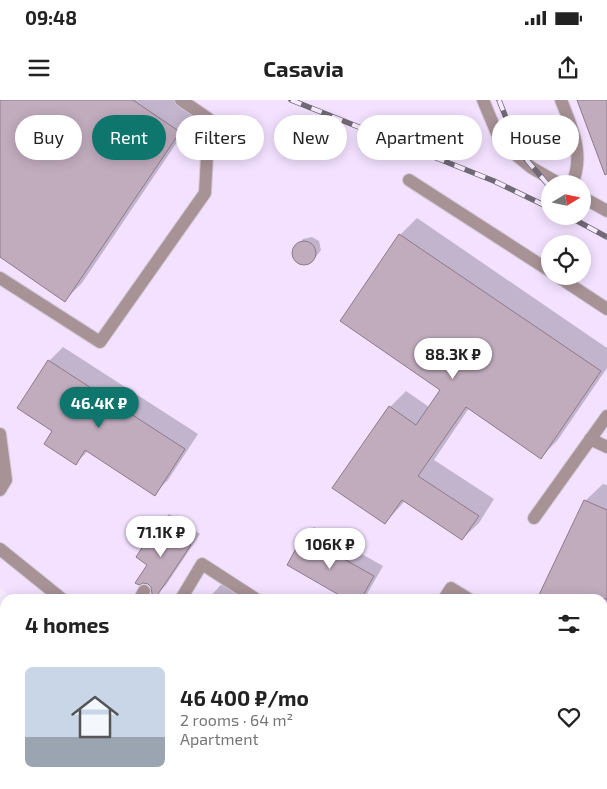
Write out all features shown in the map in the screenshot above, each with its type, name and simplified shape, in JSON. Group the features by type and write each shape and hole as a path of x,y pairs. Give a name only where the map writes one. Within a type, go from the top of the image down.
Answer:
{"lane":[{"path":"0,278 100,342 205,192 209,120 181,100"},
{"path":"483,100 501,143 532,168 544,175"},
{"path":"561,100 578,149 576,175"},
{"path":"409,180 541,266"},
{"path":"591,202 607,211"},
{"path":"571,285 607,309"},
{"path":"534,518 607,416"},
{"path":"0,434 6,480 0,490"},
{"path":"590,439 607,447"},
{"path":"0,549 56,594"},
{"path":"185,594 202,564 248,594"},
{"path":"447,594 450,588 461,594"}],"shaded area":[{"path":"0,100 607,100 607,594 8,594 0,589"}],"building":[{"path":"0,100 133,100 155,115 92,115 92,160 161,160 65,302 0,257"},
{"path":"577,100 607,100 607,174 605,175"},
{"path":"166,122 176,129 176,138 166,153"},
{"path":"399,234 601,371 541,459 466,407 418,476 479,516 462,540 402,500 385,524 332,488 389,406 416,425 440,390 340,321"},
{"path":"299,241 309,241 316,248 316,258 309,265 299,265 292,258 292,248"},
{"path":"48,360 185,449 155,496 85,450 76,465 44,444 52,431 17,408"},
{"path":"584,500 607,510 607,594 539,594"},
{"path":"158,523 191,545 158,594 152,594 151,587 148,584 143,583 139,585 135,583 147,565 136,557"},
{"path":"303,536 374,576 364,594 337,594 287,565"}],"railway":[{"path":"291,100 494,181 541,204"},
{"path":"499,100 519,151 541,177"},
{"path":"585,225 607,237"}]}
